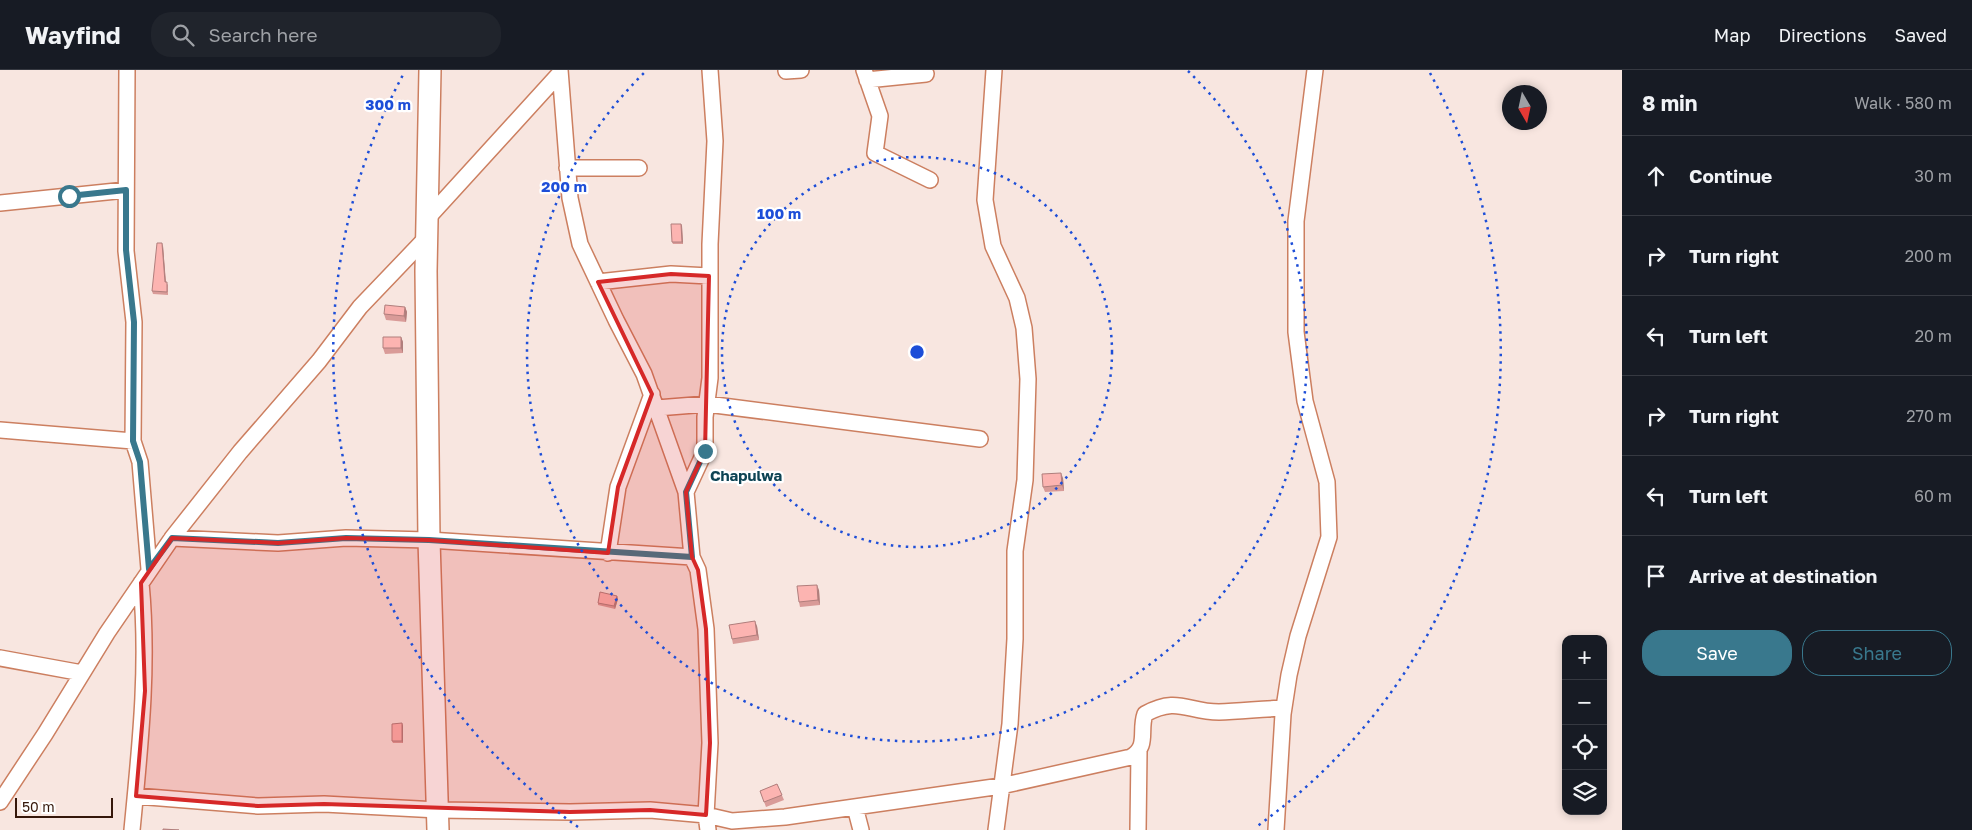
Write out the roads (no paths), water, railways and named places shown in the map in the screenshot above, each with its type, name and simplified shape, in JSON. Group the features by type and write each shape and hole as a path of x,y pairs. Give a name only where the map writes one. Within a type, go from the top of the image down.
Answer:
{"street":[{"path":"127,70 126,250 134,322 133,441 140,462 149,569"},
{"path":"430,70 426,229 429,540 438,820"},
{"path":"686,492 705,451 710,378 709,276 715,141 710,70"},
{"path":"994,70 985,200 993,246 1017,298 1024,328 1028,378 1025,480 1015,551 1016,639 1010,724 996,830"},
{"path":"1276,830 1284,708 1298,636 1329,537 1327,482 1305,400 1296,332 1296,220 1315,70"},
{"path":"0,802 149,569 172,538 240,452 319,361 449,198 547,84 560,72"},
{"path":"560,72 567,168 574,221 580,244 644,374 686,492 692,557 698,570 706,629 710,743 707,823"},
{"path":"926,74 865,75 880,116 875,153 930,180"},
{"path":"567,168 639,168"},
{"path":"0,203 126,190"},
{"path":"598,282 671,274 709,276"},
{"path":"654,401 707,404 980,439"},
{"path":"608,553 618,487 654,401"},
{"path":"0,430 133,441"},
{"path":"172,538 278,543 346,538 429,540 692,557"},
{"path":"132,830 145,672 145,628 141,583"},
{"path":"0,658 82,673"},
{"path":"136,796 258,806 324,804 438,820 570,812 650,810 707,823 785,818 1002,786 1131,757 1138,752 1143,744 1142,721 1145,714 1158,706 1176,704 1216,712 1284,708"},
{"path":"1138,752 1138,830"},
{"path":"856,808 861,830"}],"district":[{"name":"Chapulwa","path":"746,476"}]}
